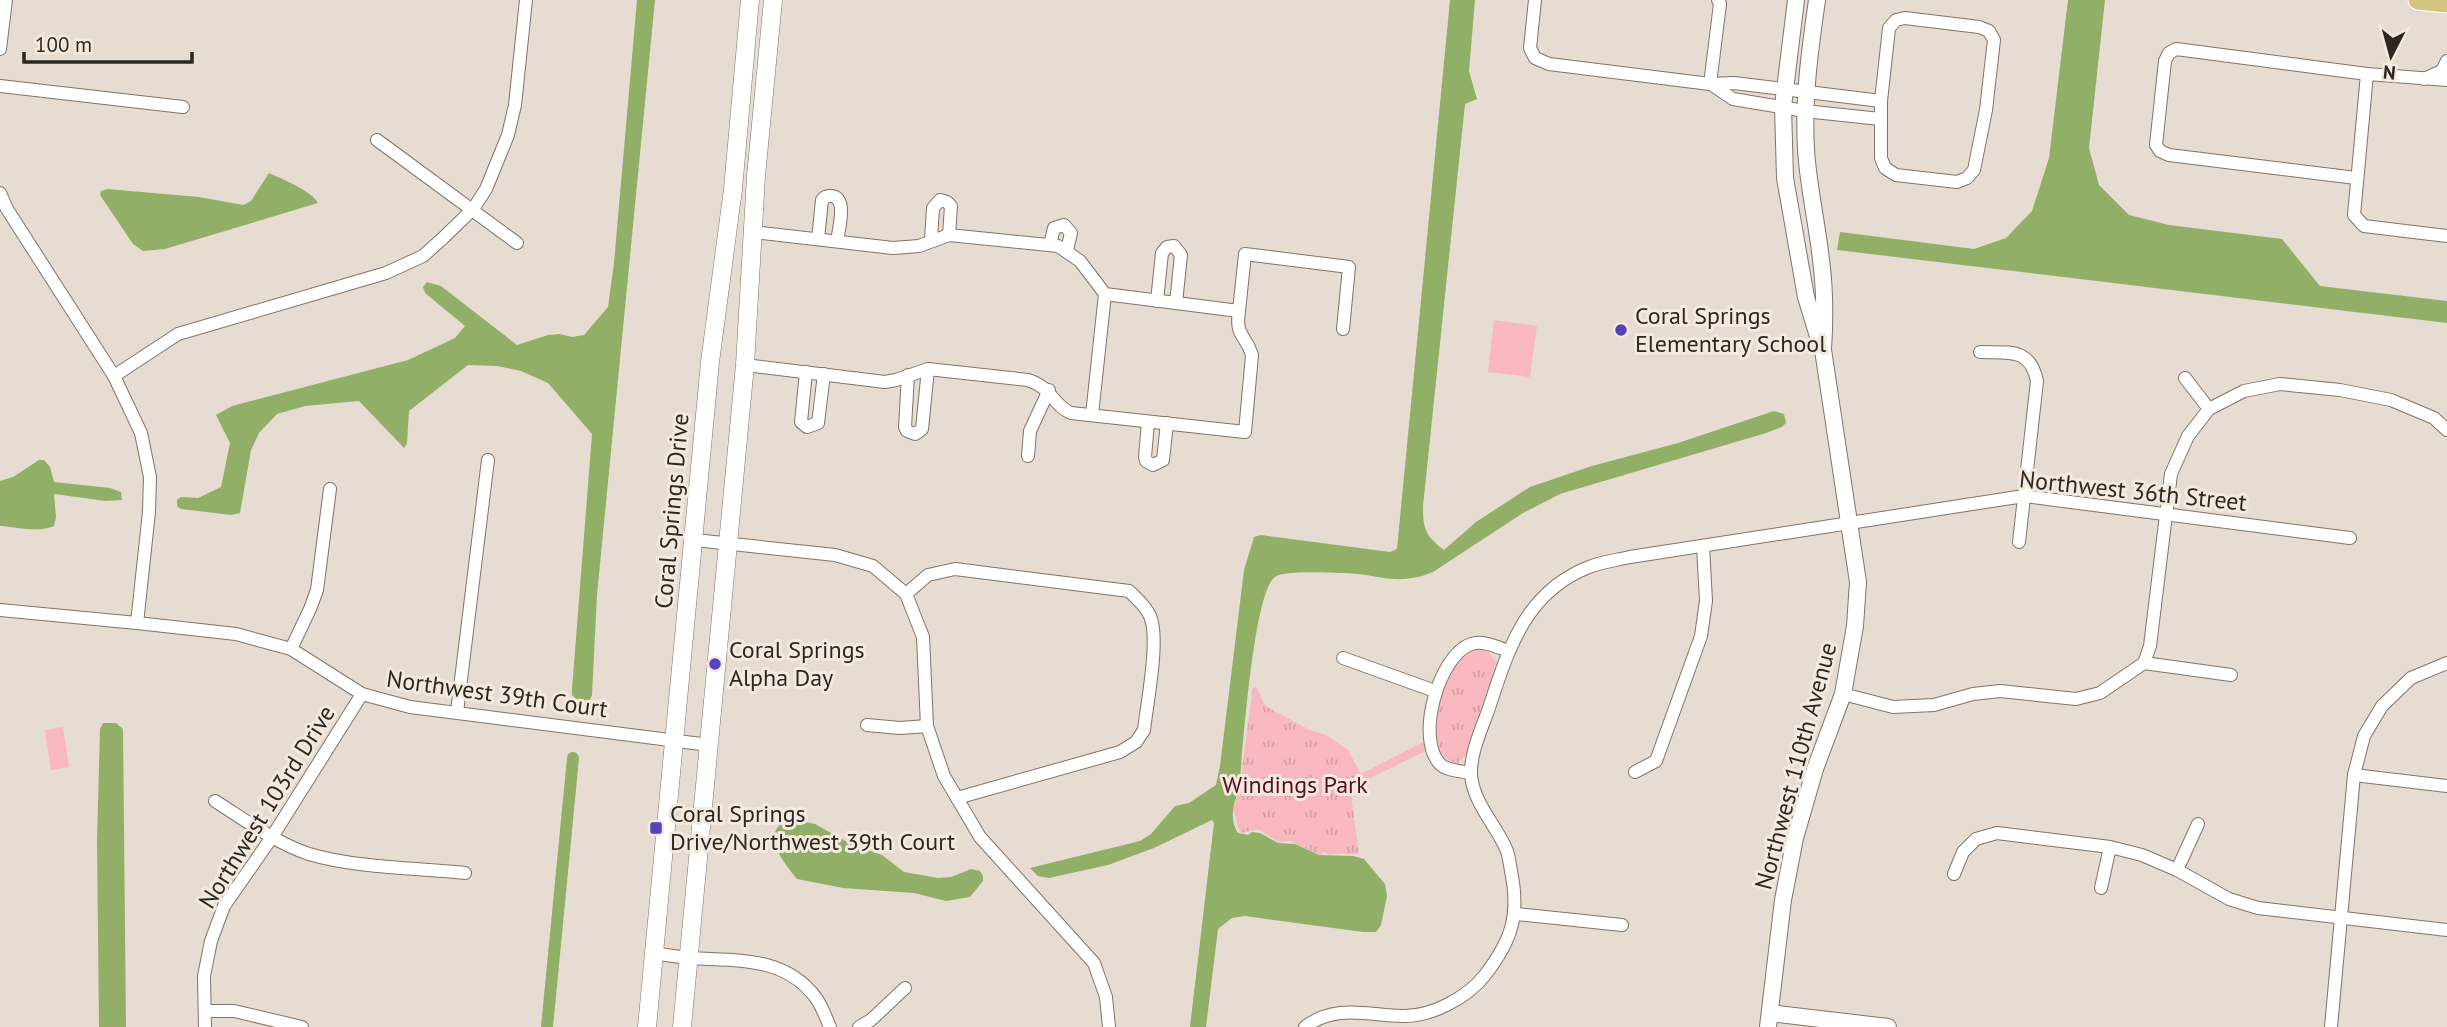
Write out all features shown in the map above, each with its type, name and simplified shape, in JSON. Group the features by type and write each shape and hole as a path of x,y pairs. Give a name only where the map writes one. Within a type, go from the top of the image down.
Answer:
{"main road":[{"name":"Coral Springs Drive","path":"647,1027 710,362 733,189 750,0"},
{"path":"682,1027 745,365 753,232 773,0"},
{"path":"2418,0 2447,4"}],"street":[{"path":"0,49 6,0"},
{"path":"114,376 178,334 386,274 423,256 473,209 486,189 508,135 515,104 526,0"},
{"path":"1535,0 1530,48 1535,58 1549,64 1881,101"},
{"path":"1710,84 1720,4 1718,0"},
{"name":"Northwest 110th Avenue","path":"1769,1020 1783,900 1795,838 1815,769 1843,694 1855,626 1858,582 1823,350 1806,297 1787,191 1783,106 1796,0"},
{"name":"Northwest 110th Avenue","path":"1816,0 1805,111 1807,170 1821,259 1825,321 1823,350"},
{"path":"1917,19 1979,27 1989,31 1994,40 1986,110 1974,170 1967,178 1957,182 1896,175 1885,168 1881,158 1880,119 1889,28 1896,20 1917,19"},
{"path":"2356,177 2169,155 2160,151 2156,145 2165,61 2169,53 2176,49 2367,74 2447,80"},
{"path":"2424,79 2442,71 2447,61"},
{"path":"2367,74 2354,215 2364,226 2447,236"},
{"path":"1710,84 1732,99 1805,111 1880,119"},
{"path":"0,86 183,107"},
{"path":"377,140 517,243"},
{"path":"0,193 4,211 114,376 141,433 150,477 149,512 137,623"},
{"path":"818,239 822,200 834,196 838,198 841,207 837,241"},
{"path":"931,240 933,208 940,201 951,206 949,235"},
{"path":"1050,245 1054,228 1064,225 1071,233 1067,250"},
{"path":"753,232 893,248 919,246 949,235 1050,245 1067,250 1080,261 1105,294 1092,415"},
{"path":"1157,301 1162,253 1167,247 1174,246 1181,255 1176,303"},
{"path":"745,365 885,382 928,369 1028,380 1049,390 1064,410 1245,432 1252,355 1238,332 1245,254 1349,267 1343,329"},
{"path":"1105,294 1239,311"},
{"path":"1980,352 2013,353 2027,357 2034,368 2037,381 2019,542"},
{"path":"908,375 905,427 907,431 915,434 919,433 923,425 928,369"},
{"path":"806,372 801,422 807,427 818,423 824,374"},
{"path":"2185,378 2209,409"},
{"path":"1843,694 1893,707 1934,705 1973,694 2000,691 2076,699 2100,692 2144,663 2150,646 2171,474 2188,436 2209,409 2244,391 2280,384 2340,390 2391,400 2434,418 2447,430"},
{"path":"1028,456 1030,431 1049,390"},
{"path":"1148,422 1145,457 1146,461 1153,465 1163,460 1167,424"},
{"path":"457,712 488,460"},
{"path":"290,649 317,590 330,489"},
{"name":"Northwest 36th Street","path":"1471,773 1475,748 1508,651 1527,614 1558,585 1588,567 1630,557 2024,496 2350,538"},
{"path":"695,540 835,555 873,566 906,594 923,637 927,726 944,776 980,837 1094,963 1106,997 1109,1027"},
{"path":"1635,772 1656,761 1698,648 1706,601 1703,546"},
{"path":"906,594 928,575 955,569 1129,591 1142,603 1155,633 1144,730 1136,742 1121,751 957,798"},
{"name":"Northwest 39th Court","path":"0,610 236,634 290,649 362,694 410,707 709,745"},
{"path":"1305,1027 1322,1016 1342,1011 1405,1016 1429,1012 1458,999 1483,977 1504,948 1516,914 1507,852 1477,801 1471,773 1440,764 1430,734 1434,691 1456,656 1466,646 1480,642 1508,651"},
{"path":"1343,658 1434,691"},
{"path":"2144,663 2231,675"},
{"path":"2331,1027 2354,775 2364,736 2382,706 2411,678 2447,663"},
{"name":"Northwest 103rd Drive","path":"205,1027 204,976 211,941 224,906 272,837 362,694"},
{"path":"867,725 900,728 927,726"},
{"path":"2354,775 2447,786"},
{"path":"215,801 272,837 308,853 340,861 465,873"},
{"path":"2177,870 2197,824"},
{"path":"1954,874 1963,852 1976,839 1997,833 2110,848 2142,855 2177,870 2229,899 2258,908 2447,930"},
{"path":"2101,888 2110,848"},
{"path":"1516,914 1622,925"},
{"path":"653,953 688,958 744,959 774,965 799,979 817,999 831,1027"},
{"path":"859,1027 871,1020 905,988"},
{"path":"205,1011 234,1011 302,1027"},
{"path":"1769,1020 1888,1027"}],"green space":[{"path":"1494,320 1537,326 1530,377 1488,372"},
{"path":"1474,649 1488,651 1496,662 1468,753 1458,763 1448,760 1441,752 1437,727 1438,712 1448,677"},
{"name":"Windings Park","path":"1253,687 1257,688 1264,704 1269,708 1310,730 1326,735 1348,750 1361,774 1427,740 1428,750 1350,788 1359,854 1323,852 1320,855 1290,841 1279,842 1258,829 1242,833 1239,830 1233,809 1239,792"},
{"path":"63,727 69,767 51,770 45,730"}],"shaded area":[{"path":"637,0 655,0 597,595 592,695 590,700 579,702 572,695 572,689 592,434 548,383 521,371 497,366 468,365 409,411 407,443 404,448 359,401 305,406 277,414 259,433 251,450 240,513 231,515 181,509 177,506 177,500 181,497 198,498 221,487 230,443 216,415 232,406 408,360 455,338 465,326 425,293 423,287 427,282 441,286 517,345 548,335 584,335 608,307"},
{"path":"1450,0 1475,0 1469,71 1477,99 1465,104 1423,506 1429,536 1444,550 1476,522 1530,487 1774,411 1784,414 1786,423 1766,433 1560,494 1523,513 1433,572 1419,577 1396,579 1351,573 1305,572 1275,577 1267,589 1255,643 1239,792 1233,813 1235,829 1238,833 1248,835 1252,832 1260,833 1278,843 1295,844 1319,855 1364,859 1385,884 1387,896 1381,925 1376,932 1245,916 1232,918 1218,929 1206,1027 1190,1027 1214,823 1212,820 1154,848 1108,865 1049,878 1038,876 1030,868 1140,841 1151,834 1175,806 1189,803 1216,785 1244,570 1254,537 1261,535 1390,552 1397,549"},
{"path":"2068,0 2105,0 2089,148 2099,185 2129,215 2169,225 2282,239 2320,286 2447,301 2447,323 1837,250 1840,232 1974,249 2006,238 2032,211 2049,158"},
{"path":"269,173 303,190 318,203 165,249 143,251 133,244 100,195 101,191 107,189 199,197 243,205 251,201"},
{"path":"39,460 44,460 50,467 54,482 110,488 121,492 122,500 106,501 54,494 54,526 35,529 0,526 0,481 13,477"},
{"path":"103,723 116,723 123,729 126,1027 99,1027 97,840 100,729"},
{"path":"790,819 815,824 849,843 882,855 904,872 938,878 951,877 971,869 980,871 983,881 970,897 946,901 914,893 843,888 797,879 780,856 774,839 781,824"}],"waterway":[{"path":"547,1027 573,758"}],"place":[{"name":"Coral Springs Elementary School","path":"1621,330"},
{"name":"Coral Springs Alpha Day","path":"715,664"},
{"name":"Coral Springs Drive/Northwest 39th Court","path":"656,828"}]}
